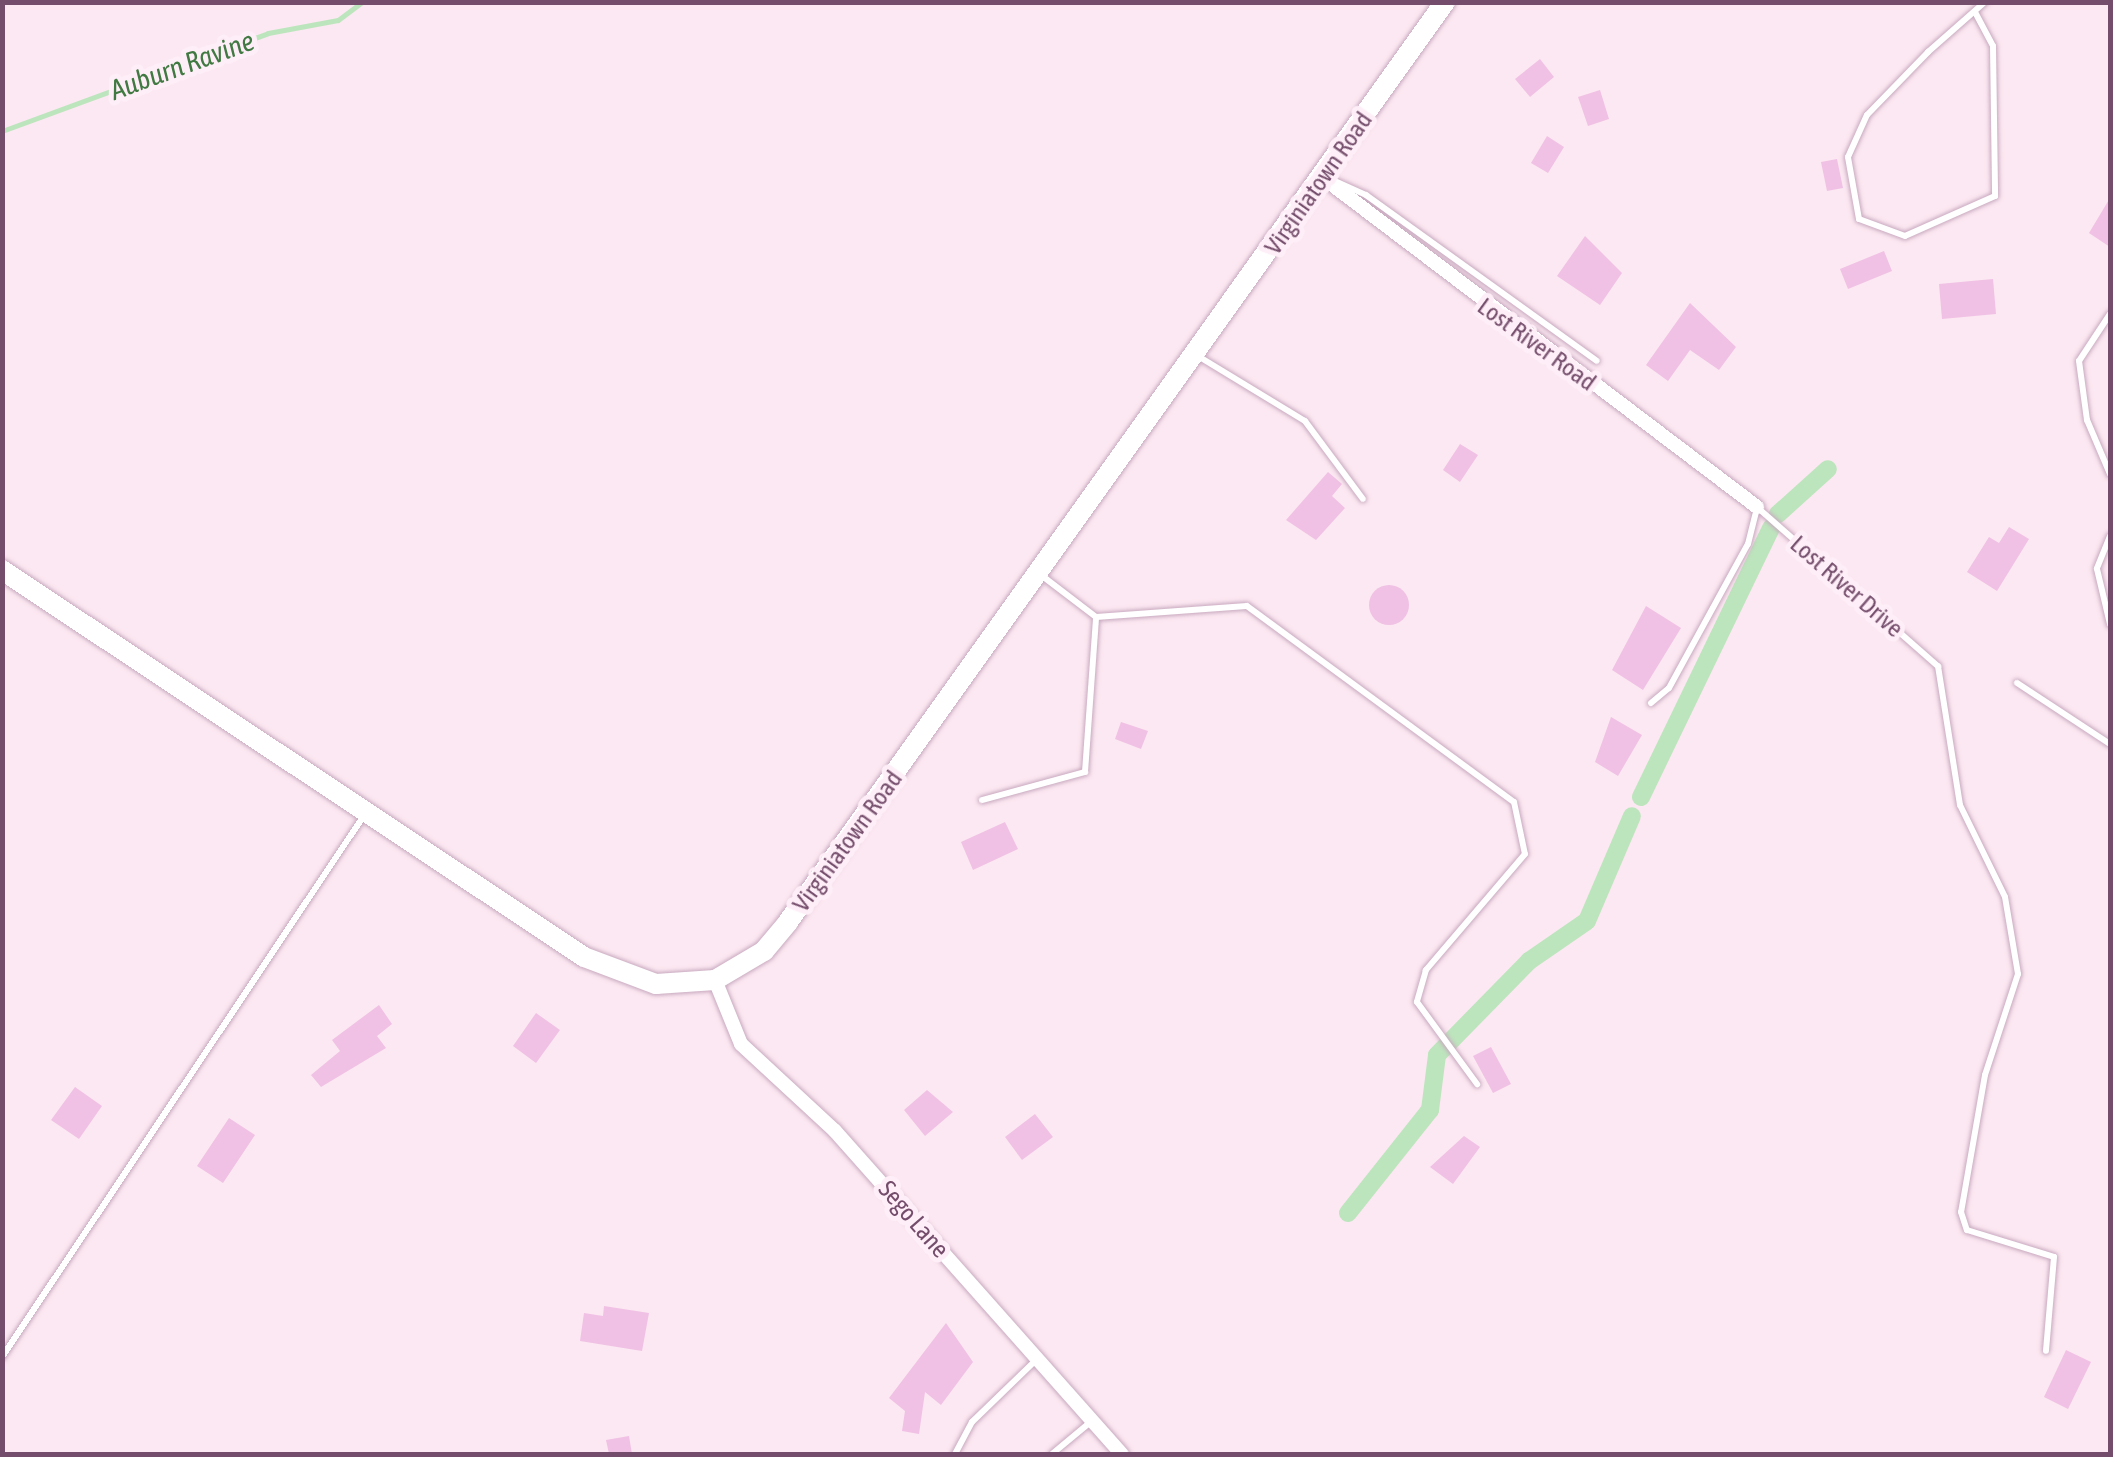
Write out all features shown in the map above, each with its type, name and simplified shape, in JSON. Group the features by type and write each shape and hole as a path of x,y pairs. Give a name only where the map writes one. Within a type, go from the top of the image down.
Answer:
{"street":[{"name":"Virginiatown Road","path":"2,570 606,969 656,984 716,980 764,951 788,922 1197,356 1445,2"},
{"name":"Lost River Road","path":"1322,177 1756,507"},
{"name":"Sego Lane","path":"716,980 741,1044 835,1131 1096,1417 1122,1454"}],"lane":[{"path":"1975,12 1993,46 1996,196 1905,236 1858,219 1848,156 1867,115 1985,2"},
{"path":"1322,177 1366,196 1597,361"},
{"path":"2110,314 2079,361 2087,420 2110,474"},
{"path":"1197,356 1304,421 1363,499"},
{"path":"1651,703 1669,688 1748,544 1756,507"},
{"name":"Lost River Drive","path":"1756,507 1938,666 1960,805 2005,897 2018,974 1985,1075 1961,1212 1967,1230 2054,1257 2046,1351"},
{"path":"2110,536 2097,569 2110,624"},
{"path":"1040,574 1096,616 1247,606 1514,802 1524,854 1426,970 1417,1002 1477,1084"},
{"path":"982,800 1085,772 1096,616"},
{"path":"2016,683 2110,744"},
{"path":"2,1357 366,812"},
{"path":"955,1454 972,1422 1041,1356"},
{"path":"1052,1454 1096,1417"}],"building":[{"path":"1540,59 1554,77 1530,97 1515,79"},
{"path":"1600,90 1609,119 1588,126 1578,97"},
{"path":"1547,136 1564,147 1548,173 1531,163"},
{"path":"1837,159 1843,188 1827,191 1821,162"},
{"path":"2110,198 2110,247 2089,233"},
{"path":"1585,236 1622,273 1600,305 1557,276"},
{"path":"1884,251 1892,271 1848,289 1840,269"},
{"path":"1993,279 1996,314 1942,319 1939,284"},
{"path":"1690,303 1736,347 1719,370 1690,350 1668,381 1646,365"},
{"path":"1460,444 1478,455 1460,482 1443,470"},
{"path":"1328,472 1342,484 1332,496 1345,508 1316,540 1286,520"},
{"path":"2009,527 2029,539 1997,591 1967,572 1989,537 1999,543"},
{"path":"1389,585 1403,591 1409,605 1403,619 1389,625 1375,619 1369,605 1375,591"},
{"path":"1646,606 1681,628 1643,690 1612,670"},
{"path":"1611,717 1642,735 1618,776 1595,762"},
{"path":"1121,722 1148,731 1141,749 1115,739"},
{"path":"1005,822 1018,849 973,870 961,842"},
{"path":"379,1005 392,1024 377,1036 386,1048 321,1087 311,1075 340,1051 332,1040"},
{"path":"536,1013 560,1030 536,1063 513,1046"},
{"path":"1491,1047 1511,1084 1493,1093 1473,1056"},
{"path":"75,1087 102,1106 79,1139 51,1120"},
{"path":"927,1090 953,1112 925,1136 904,1110"},
{"path":"1035,1114 1053,1137 1022,1160 1005,1137"},
{"path":"229,1118 255,1135 223,1183 197,1166"},
{"path":"1464,1136 1480,1147 1453,1184 1430,1167"},
{"path":"604,1306 649,1313 642,1351 580,1341 584,1313 603,1316"},
{"path":"946,1323 973,1362 941,1405 925,1392 919,1434 902,1431 905,1411 889,1398"},
{"path":"2066,1350 2091,1362 2068,1409 2044,1397"},
{"path":"629,1436 632,1454 609,1454 606,1440"}],"waterway":[{"name":"Auburn Ravine","path":"2,131 268,33 338,20 362,2"},
{"path":"1778,514 1828,469"},
{"path":"1641,797 1771,528"},
{"path":"1348,1213 1430,1110 1437,1055 1529,961 1587,921 1632,816"}]}
